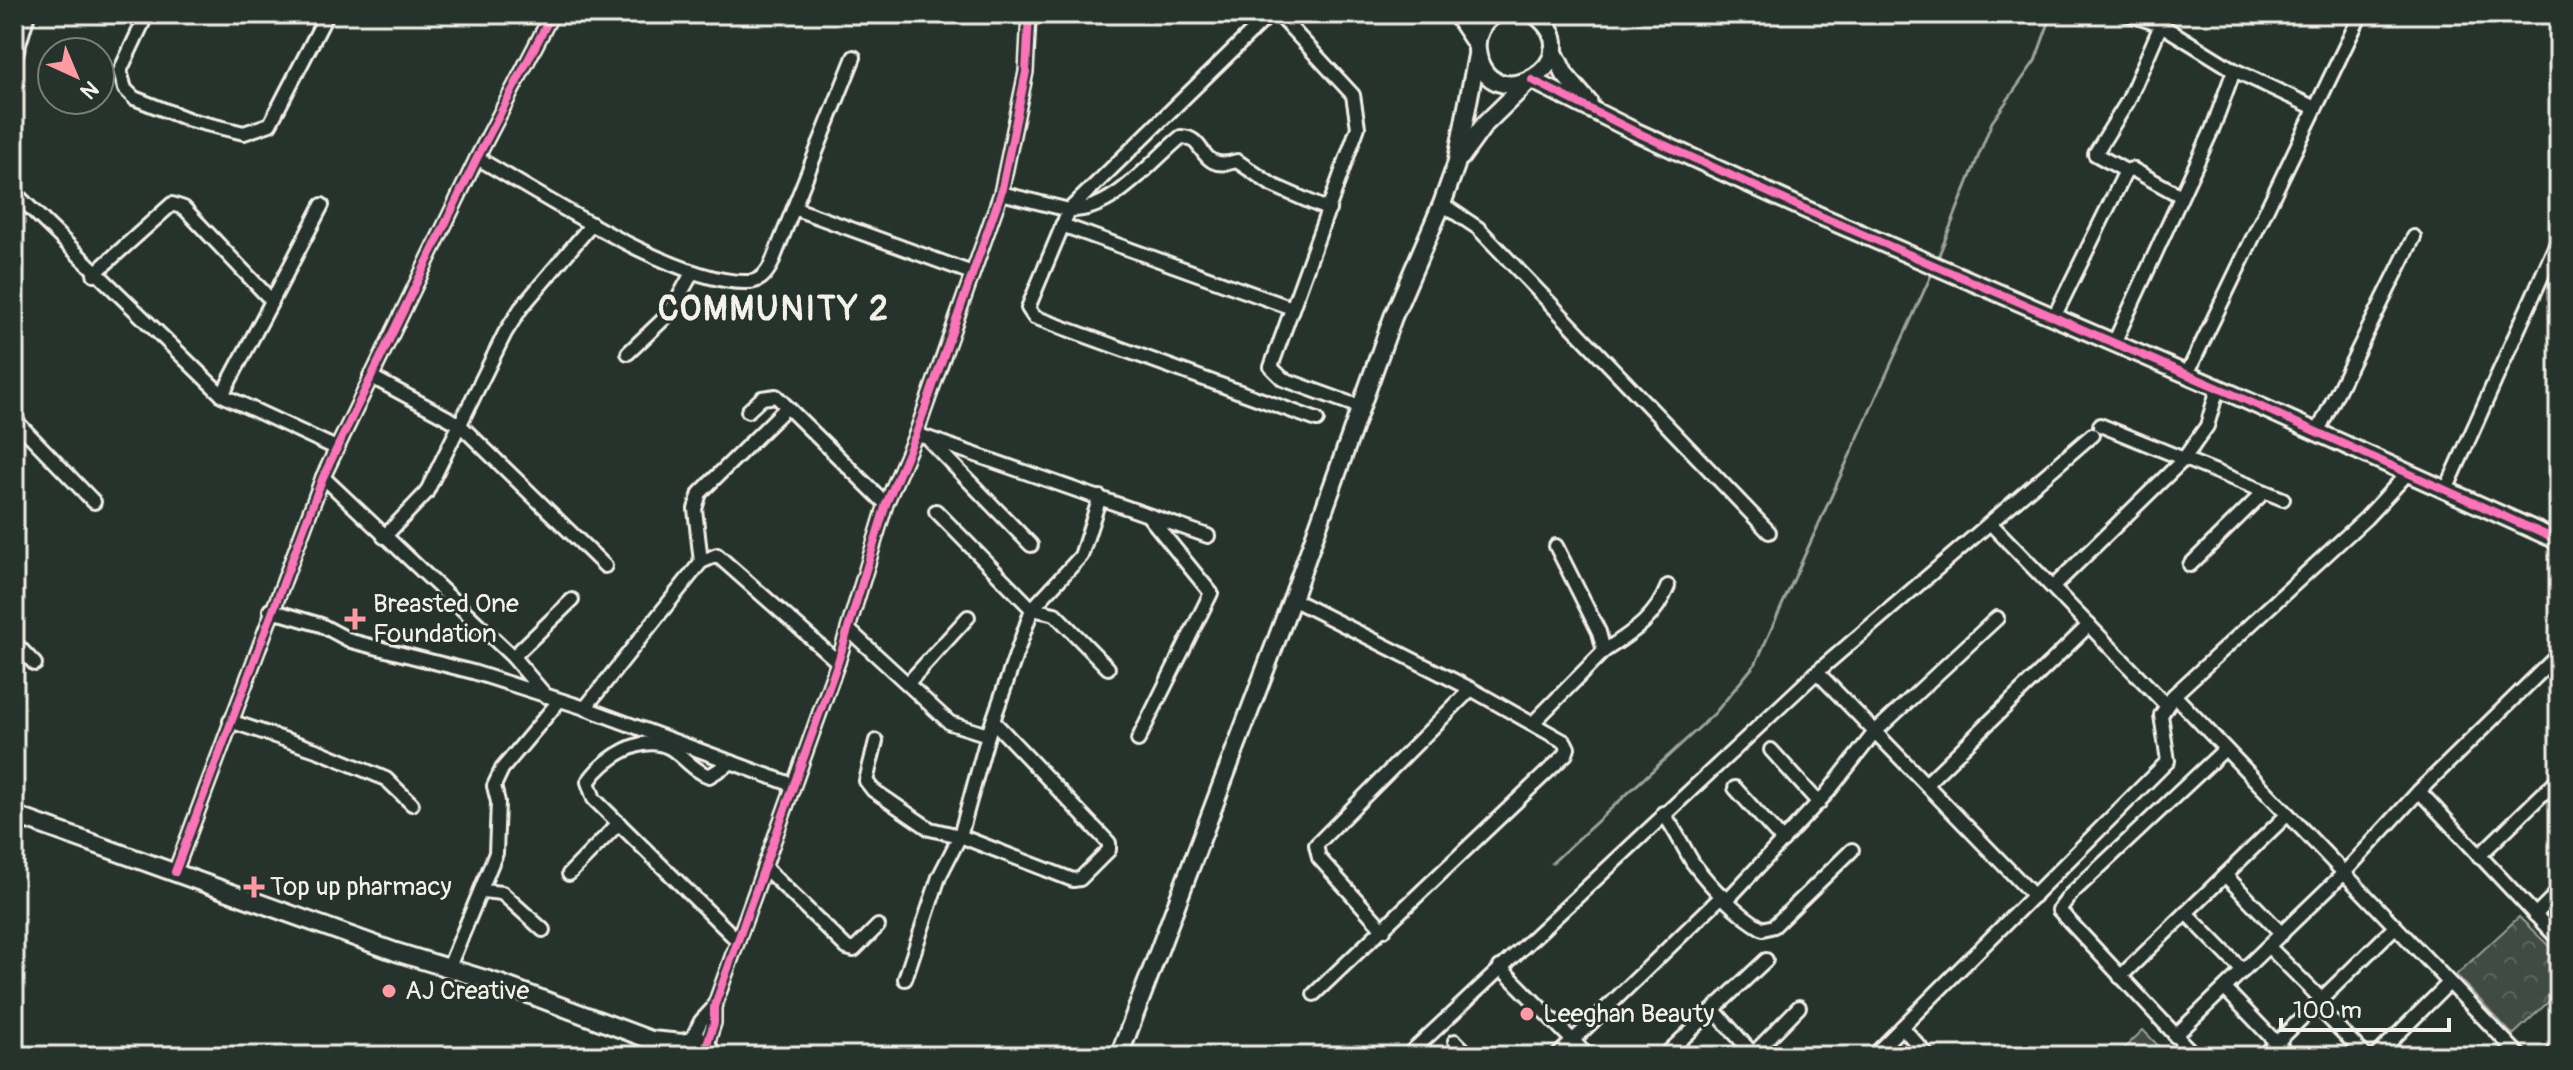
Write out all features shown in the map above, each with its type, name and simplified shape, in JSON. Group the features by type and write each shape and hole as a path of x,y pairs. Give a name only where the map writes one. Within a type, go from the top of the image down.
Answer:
{"street":[{"path":"14,54 26,14"},
{"path":"147,14 120,71 125,89 134,98 190,120 244,133 270,124 327,14"},
{"path":"175,872 270,610 323,477 477,158 552,14"},
{"path":"14,815 396,952 449,967 651,1040 697,1051 701,1021 714,1007 838,662 886,504 922,437 972,273 1001,193 1026,72 1029,14"},
{"path":"1270,14 1069,210 1028,308 1034,317 1317,420"},
{"path":"1278,14 1353,95 1359,115 1358,127 1271,367 1274,373 1360,407"},
{"path":"1456,14 1477,50 1484,70 1495,80 1511,85 1530,82 1596,110 1820,216 2557,537"},
{"path":"1119,1056 1292,599 1393,317 1442,204 1456,165 1480,30 1496,14"},
{"path":"1534,14 1547,20 1553,50 1565,75 1596,110"},
{"path":"2127,14 2163,20 2234,70 2313,107"},
{"path":"2187,374 2313,107 2361,14"},
{"path":"2126,171 2095,154 2128,101 2163,20"},
{"path":"1456,165 1484,125 1542,72 1553,50"},
{"path":"477,158 592,224 692,273 750,283 763,278 796,209 854,57"},
{"path":"2114,343 2234,70"},
{"path":"1001,193 1069,210 1086,211 1105,202 1181,137 1188,137 1213,163 1223,165 1237,161 1272,185 1329,210"},
{"path":"2054,317 2126,171 2132,169 2181,196"},
{"path":"14,192 94,274 222,395 336,448"},
{"path":"94,274 176,203 272,301"},
{"path":"1442,204 1478,228 1769,532"},
{"path":"222,395 322,205"},
{"path":"796,209 972,273"},
{"path":"384,537 426,493 521,308 592,224"},
{"path":"1062,225 1292,308"},
{"path":"2317,433 2414,237"},
{"path":"2447,488 2559,238"},
{"path":"628,353 670,313 692,273"},
{"path":"370,376 459,424 605,566"},
{"path":"2053,587 2183,460 2207,426 2218,388"},
{"path":"748,411 769,395 787,407 886,504"},
{"path":"701,562 695,509 700,493 787,407"},
{"path":"14,419 94,502"},
{"path":"1407,1056 1817,672 2096,430 2283,499"},
{"path":"922,437 1208,536"},
{"path":"922,437 1031,545"},
{"path":"1873,1056 2168,761 2161,726 2170,700 2366,518 2408,473"},
{"path":"323,477 513,657 553,699"},
{"path":"2190,565 2264,492"},
{"path":"905,979 939,877 960,836 988,735 1032,609 1081,556 1100,497"},
{"path":"936,511 1032,609 1055,614 1108,668"},
{"path":"1138,740 1211,593 1148,515"},
{"path":"1991,524 2089,625 2288,814 2520,1056"},
{"path":"1556,546 1599,632 1604,651"},
{"path":"585,708 701,562 717,555 723,557 838,662"},
{"path":"1532,724 1604,651 1649,621 1668,586"},
{"path":"1292,599 1471,689 1565,742 1566,754 1314,994"},
{"path":"513,657 572,600"},
{"path":"270,610 321,625 351,641 473,672 585,708 793,785"},
{"path":"908,683 968,617"},
{"path":"1557,1056 1783,841 1819,803 1875,732 1997,618"},
{"path":"1926,784 2089,625"},
{"path":"849,630 950,723 988,735"},
{"path":"14,642 35,664"},
{"path":"2175,1036 2344,873 2419,791 2559,654"},
{"path":"1817,672 2034,896"},
{"path":"1384,930 1319,858 1315,847 1471,689"},
{"path":"449,967 496,853 498,802 494,786 502,769 553,699"},
{"path":"230,721 319,751 386,779 412,804"},
{"path":"876,741 866,781 873,790 921,824 1075,881 1109,848 1109,843 993,721"},
{"path":"732,762 709,776 665,746 619,751 588,782 594,799 738,941"},
{"path":"1771,750 1819,803"},
{"path":"2195,1056 2069,924 2060,906 2224,750"},
{"path":"2479,856 2559,778"},
{"path":"1735,788 1783,841"},
{"path":"2419,791 2559,940"},
{"path":"1663,813 1683,840 1693,862 1725,897 1758,926 1769,929 1852,850"},
{"path":"2120,977 2288,814"},
{"path":"569,874 619,823"},
{"path":"765,868 847,948 854,950 862,945 878,926"},
{"path":"2225,875 2282,934"},
{"path":"482,891 502,893 543,930"},
{"path":"2535,915 2559,891"},
{"path":"2186,913 2243,971"},
{"path":"2263,1056 2394,928"},
{"path":"2269,947 2366,1056"},
{"path":"1664,1056 1766,960"},
{"path":"1500,967 1588,1056"},
{"path":"2376,1056 2448,984"},
{"path":"2225,989 2289,1056"},
{"path":"1714,1010 1752,1055 1799,1007"},
{"path":"1902,1027 1928,1056"},
{"path":"1455,1041 1470,1056"},
{"path":"2551,1056 2559,1048"},
{"path":"14,1053 21,1056"}],"green space":[{"path":"2519,917 2559,956 2559,992 2513,1035 2456,975"},
{"path":"2143,1030 2168,1056 2116,1056"}],"waterway":[{"path":"1937,260 1992,122 2035,61 2052,14"},
{"path":"1552,863 1715,713 1756,663 1933,271"}],"cycle path":[{"path":"175,872 323,477 477,158 552,14"},
{"path":"707,1044 714,1023 714,1007 838,662 886,504 916,434 1001,193 1026,72 1029,14"},
{"path":"1532,80 1634,131 1820,216 2230,393 2559,541"}],"place":[{"name":"Breasted One Foundation","path":"355,619"},
{"name":"Top up pharmacy","path":"254,887"},
{"name":"AJ Creative","path":"389,991"},
{"name":"Leeghan Beauty","path":"1527,1014"}],"district":[{"name":"COMMUNITY 2","path":"774,309"}]}
